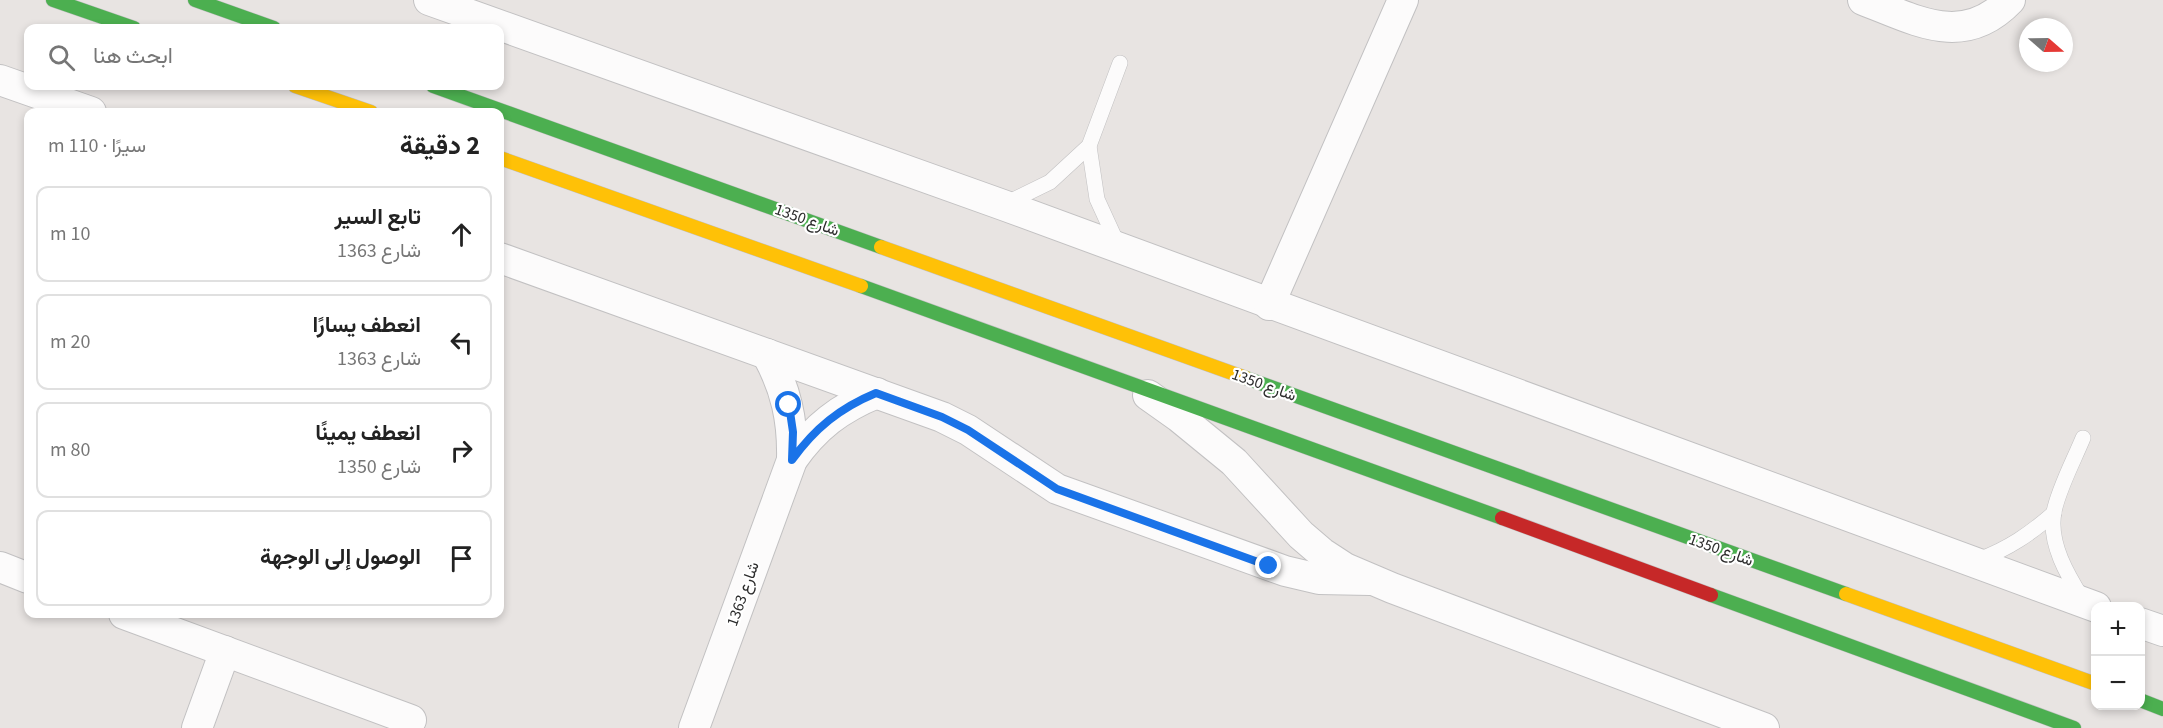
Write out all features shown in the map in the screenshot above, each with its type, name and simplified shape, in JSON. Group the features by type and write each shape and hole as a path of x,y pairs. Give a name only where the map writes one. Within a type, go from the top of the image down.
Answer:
{"street":[{"path":"53,0 122,24"},
{"path":"195,0 263,24"},
{"path":"429,0 496,24"},
{"path":"1269,305 1403,0"},
{"path":"1863,0 1922,22 1947,28 1972,26 1995,15 2010,0"},
{"path":"504,27 1119,247 1269,305 2090,605"},
{"path":"0,80 24,88"},
{"path":"28,90 80,108"},
{"path":"307,90 359,108"},
{"name":"شارع 1350","path":"444,90 494,108"},
{"name":"شارع 1350","path":"504,112 2091,682"},
{"path":"504,159 1120,378 2074,728"},
{"path":"504,259 942,417 968,430 1036,477 1080,499 1285,572 1318,579 1370,580"},
{"name":"شارع 1363","path":"767,354 780,378 789,405 793,432 792,460"},
{"path":"1120,378 1170,410 1207,439 1322,553 1370,580 1764,728"},
{"name":"شارع 1363","path":"694,728 792,460 808,437 828,418 851,403 876,393"},
{"path":"0,567 24,576"},
{"path":"135,618 411,720"},
{"path":"2145,625 2163,631"},
{"path":"197,728 225,651"},
{"path":"2145,702 2163,709"}],"lane":[{"path":"1003,205 1050,182 1089,146 1120,63"},
{"path":"1089,146 1097,199 1119,247"},
{"path":"2083,438 2054,513 2056,543 2067,575 2090,605"},
{"path":"1973,562 2002,551 2030,534 2054,513"}],"traffic: fast":[{"path":"53,0 122,24"},
{"path":"195,0 263,24"},
{"path":"444,90 494,108"},
{"path":"504,112 881,247"},
{"path":"861,286 1502,518"},
{"path":"1246,378 1846,594"},
{"path":"1711,595 2074,728"},
{"path":"2145,702 2163,709"}],"traffic: slow":[{"path":"307,90 359,108"},
{"path":"504,159 861,286"},
{"path":"881,247 1246,378"},
{"path":"1846,594 2091,682"}],"traffic: jam":[{"path":"1502,518 1711,595"}],"route":[{"path":"789,405 793,432 792,460 808,437 828,418 851,403 876,393 942,417 968,430 1057,489 1269,566"}]}
